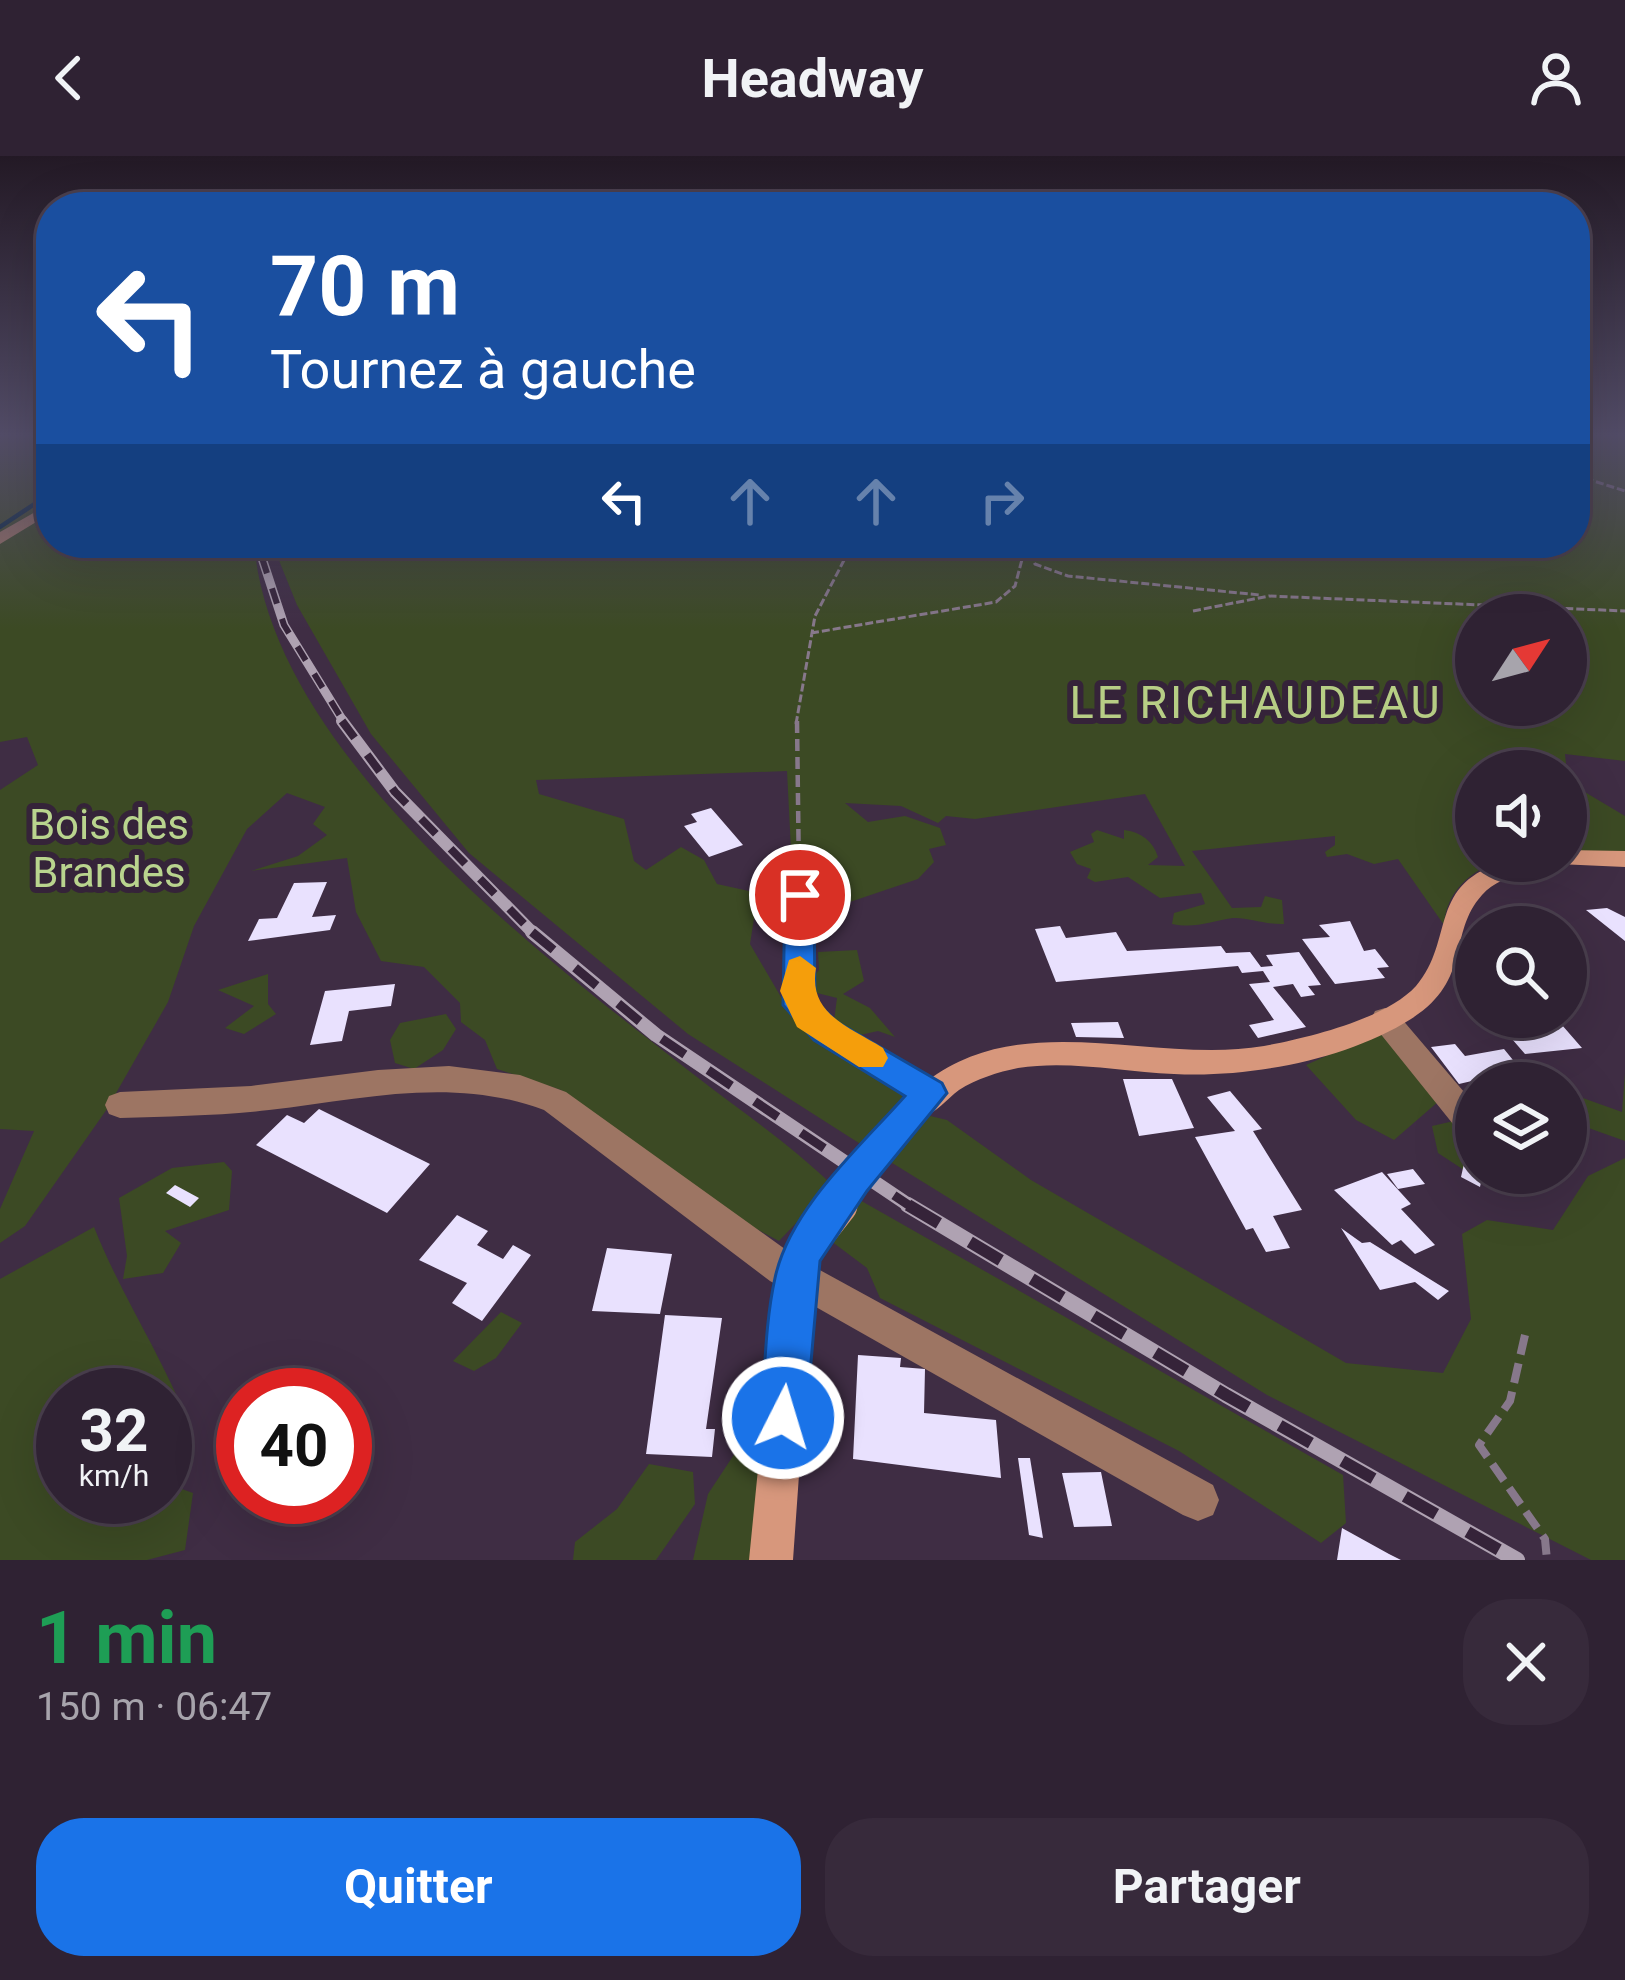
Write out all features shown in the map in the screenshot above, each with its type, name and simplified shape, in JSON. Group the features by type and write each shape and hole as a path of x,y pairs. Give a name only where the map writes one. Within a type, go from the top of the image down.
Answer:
{"street":[{"path":"0,539 36,516"},
{"path":"1587,859 1625,860"},
{"path":"771,1560 795,1277 812,1238 923,1100 975,1066 1027,1052 1212,1064 1290,1052 1385,1019 1425,998 1434,986 1456,908 1478,882"},
{"path":"800,895 799,1005 826,1031 923,1100"},
{"path":"1385,1019 1455,1104"},
{"path":"120,1105 266,1098 410,1077 529,1089 555,1101 795,1277 1198,1500"}],"path":[{"path":"800,895 794,788 812,633 815,615 850,558"},
{"path":"812,633 996,602 1015,586 1022,558"},
{"path":"1032,558 1035,564 1068,575 1269,596 1625,611"},
{"path":"1193,611 1269,596"},
{"path":"1525,1335 1510,1401 1479,1445 1545,1539 1546,1560"}],"green space":[{"name":"Bois des Brandes","path":"0,499 36,499 36,558 257,558 272,622 308,698 361,773 423,843 564,972 832,1185 779,1241 706,1202 561,1090 497,1069 485,1040 461,1022 460,1003 424,967 381,961 356,912 347,858 251,871 298,856 327,835 313,824 325,807 287,793 247,829 194,926 168,1002 107,1109 25,1226 0,1243 0,1209 34,1131 0,1129 0,790 38,765 27,737 0,742"},
{"path":"1590,499 1625,499 1625,761 1587,757 1587,750 1455,750 1455,882 1464,882 1449,902 1444,925 1398,859 1374,864 1347,854 1327,857 1325,852 1335,845 1335,836 1192,851 1232,908 1261,907 1265,896 1282,900 1284,924 1233,918 1172,924 1174,913 1205,904 1201,893 1160,898 1128,877 1095,882 1087,878 1091,869 1077,864 1070,852 1094,842 1091,834 1097,830 1124,839 1124,830 1141,835 1153,846 1158,857 1148,865 1185,866 1145,794 975,819 946,816 938,823 901,806 845,803 868,822 905,816 940,828 946,845 929,849 934,862 918,879 838,906 792,869 787,771 536,780 539,794 624,819 634,861 646,870 681,847 704,860 717,884 758,893 750,944 795,1021 902,1089 902,1099 862,1145 688,1034 469,853 371,734 297,605 278,558 1590,558"},
{"path":"1587,793 1625,816 1625,855 1587,852"},
{"path":"857,950 864,981 843,994 870,1008 895,1037 878,1031 851,1037 834,1021 837,998 817,993 811,979 819,970 818,952"},
{"path":"268,974 268,1004 276,1014 244,1034 225,1028 254,1006 218,990"},
{"path":"446,1014 456,1029 443,1050 414,1069 395,1063 390,1040 400,1023"},
{"path":"1382,1031 1439,1101 1394,1140 1356,1120 1306,1065"},
{"path":"1625,1073 1625,1141 1587,1127 1587,1100 1622,1112"},
{"path":"926,1115 947,1120 1031,1180 1346,1363 1443,1373 1471,1319 1462,1234 1487,1220 1553,1230 1576,1194 1587,1194 1588,1176 1625,1158 1625,1560 1591,1560 1267,1395 889,1161"},
{"path":"1455,1121 1455,1164 1438,1153 1432,1126"},
{"path":"224,1162 232,1171 229,1210 165,1231 181,1243 163,1273 123,1279 127,1256 119,1198 172,1168"},
{"path":"858,1199 1343,1475 1346,1523 1321,1543 1179,1451 880,1298 867,1268 827,1238"},
{"path":"94,1227 164,1368 36,1368 36,1524 189,1524 185,1550 147,1560 0,1560 0,1279"},
{"path":"501,1312 522,1323 496,1358 474,1371 453,1361"},
{"path":"737,1450 772,1471 760,1560 693,1560 708,1494"},
{"path":"649,1464 693,1472 695,1504 656,1560 573,1560 575,1542 617,1509"}],"building":[{"path":"711,808 743,845 709,857 684,826 697,822 691,814"},
{"path":"327,882 312,917 336,915 330,930 248,941 259,919 277,918 294,883"},
{"path":"1607,908 1625,917 1625,941 1587,911"},
{"path":"1350,921 1364,951 1375,949 1389,967 1377,968 1385,978 1335,984 1302,939 1330,937 1319,925"},
{"path":"1060,926 1066,938 1116,932 1127,951 1221,946 1226,953 1250,952 1261,967 1273,966 1266,955 1299,952 1321,985 1308,986 1315,995 1301,997 1293,984 1273,987 1306,1027 1258,1038 1249,1025 1274,1020 1249,984 1270,982 1263,971 1242,973 1238,966 1056,982 1035,929"},
{"path":"395,984 391,1006 349,1011 342,1041 310,1045 325,991"},
{"path":"1118,1022 1124,1038 1076,1037 1071,1023"},
{"path":"1511,1038 1573,1038 1582,1048 1525,1054"},
{"path":"1455,1044 1465,1056 1504,1049 1515,1062 1455,1062 1455,1079 1431,1047"},
{"path":"1123,1079 1172,1079 1194,1128 1139,1136"},
{"path":"1230,1091 1262,1129 1253,1131 1302,1210 1273,1216 1290,1248 1266,1252 1253,1228 1246,1230 1195,1137 1235,1131 1207,1097"},
{"path":"319,1109 430,1164 387,1213 256,1145 287,1115 304,1123"},
{"path":"1413,1169 1425,1184 1398,1189 1387,1174"},
{"path":"1382,1172 1411,1204 1401,1209 1435,1245 1415,1254 1401,1240 1392,1245 1334,1190"},
{"path":"175,1185 199,1198 190,1207 166,1193"},
{"path":"457,1215 488,1231 477,1245 503,1259 513,1245 531,1255 482,1321 452,1303 467,1283 419,1260"},
{"path":"1341,1228 1449,1291 1438,1300 1415,1282 1380,1290"},
{"path":"607,1248 672,1254 660,1314 592,1311"},
{"path":"665,1315 722,1318 706,1429 715,1429 712,1457 646,1454"},
{"path":"858,1355 901,1358 900,1367 925,1369 924,1413 996,1420 1001,1478 853,1459"},
{"path":"1018,1458 1030,1458 1043,1538 1029,1535"},
{"path":"1101,1472 1112,1526 1074,1527 1062,1473"},
{"path":"1342,1528 1389,1554 1401,1560 1337,1560"}],"waterway":[{"path":"0,527 36,503"}],"railway":[{"path":"262,558 284,625 345,724"},
{"path":"342,721 395,792 532,932"},
{"path":"532,932 656,1035 913,1208"},
{"path":"908,1205 913,1208"},
{"path":"913,1208 1226,1395 1517,1560"}],"slow traffic":[{"path":"800,968 796,991 808,1018 871,1058"}],"district":[{"name":"LE RICHAUDEAU","path":"1256,702"}],"route":[{"path":"783,1418 795,1277 804,1252 854,1179 930,1093 826,1031 799,1005 800,895"}]}
